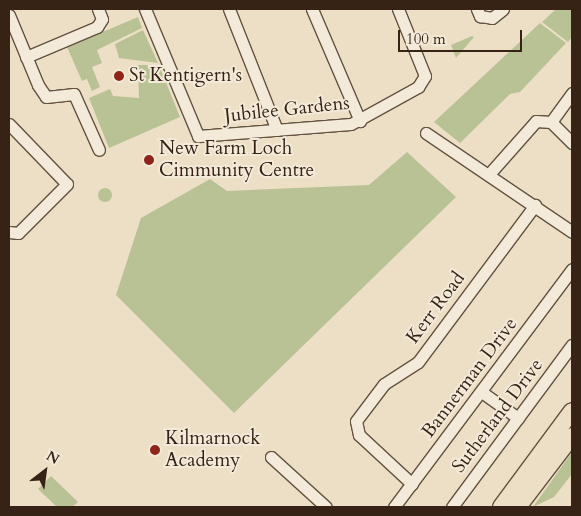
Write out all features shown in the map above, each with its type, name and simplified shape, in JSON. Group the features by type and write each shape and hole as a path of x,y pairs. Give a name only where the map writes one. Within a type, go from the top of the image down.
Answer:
{"highway":[{"path":"501,507 572,411"},
{"path":"518,507 572,436"}],"street":[{"path":"26,57 98,27 102,19 98,9"},
{"name":"Jubilee Gardens","path":"145,9 198,136 277,130 360,120 418,87 425,78 398,9"},
{"path":"229,9 277,130"},
{"path":"312,9 360,120"},
{"path":"476,9 480,16 492,18 502,9"},
{"path":"9,15 26,57 46,97 74,94 99,150"},
{"path":"551,122 572,93"},
{"path":"490,172 536,121 551,122 572,143"},
{"path":"9,124 67,184 18,232 9,232"},
{"path":"426,133 490,172 572,232"},
{"name":"Kerr Road","path":"412,484 359,435 356,421 384,384 418,362 535,204"},
{"name":"Bannerman Drive","path":"394,507 482,392 572,269"},
{"name":"Sutherland Drive","path":"452,507 572,346"},
{"path":"482,392 518,418"},
{"path":"271,457 326,507"}],"green space":[{"path":"556,9 572,9 572,37 568,42 542,22"},
{"path":"138,17 142,28 97,50 102,63 92,67 100,87 92,91 87,79 82,81 67,47"},
{"path":"540,23 566,43 520,92 510,94 460,143 434,122"},
{"path":"143,30 158,63 119,58 115,44"},
{"path":"472,36 474,37 456,58 451,45"},
{"path":"138,65 159,65 180,117 109,148 89,98 110,89 113,96 139,98"},
{"path":"407,152 456,197 234,413 116,295 141,218 210,179 227,191 369,185"},
{"path":"102,188 108,188 112,195 108,202 102,202 98,198 98,192"},
{"path":"572,452 572,474 554,497 533,507"},
{"path":"51,476 78,502 72,507 57,507 38,489"}],"place":[{"name":"St Kentigern's","path":"119,76"},
{"name":"New Farm Loch Cimmunity Centre","path":"149,160"},
{"name":"Kilmarnock Academy","path":"155,450"}]}
